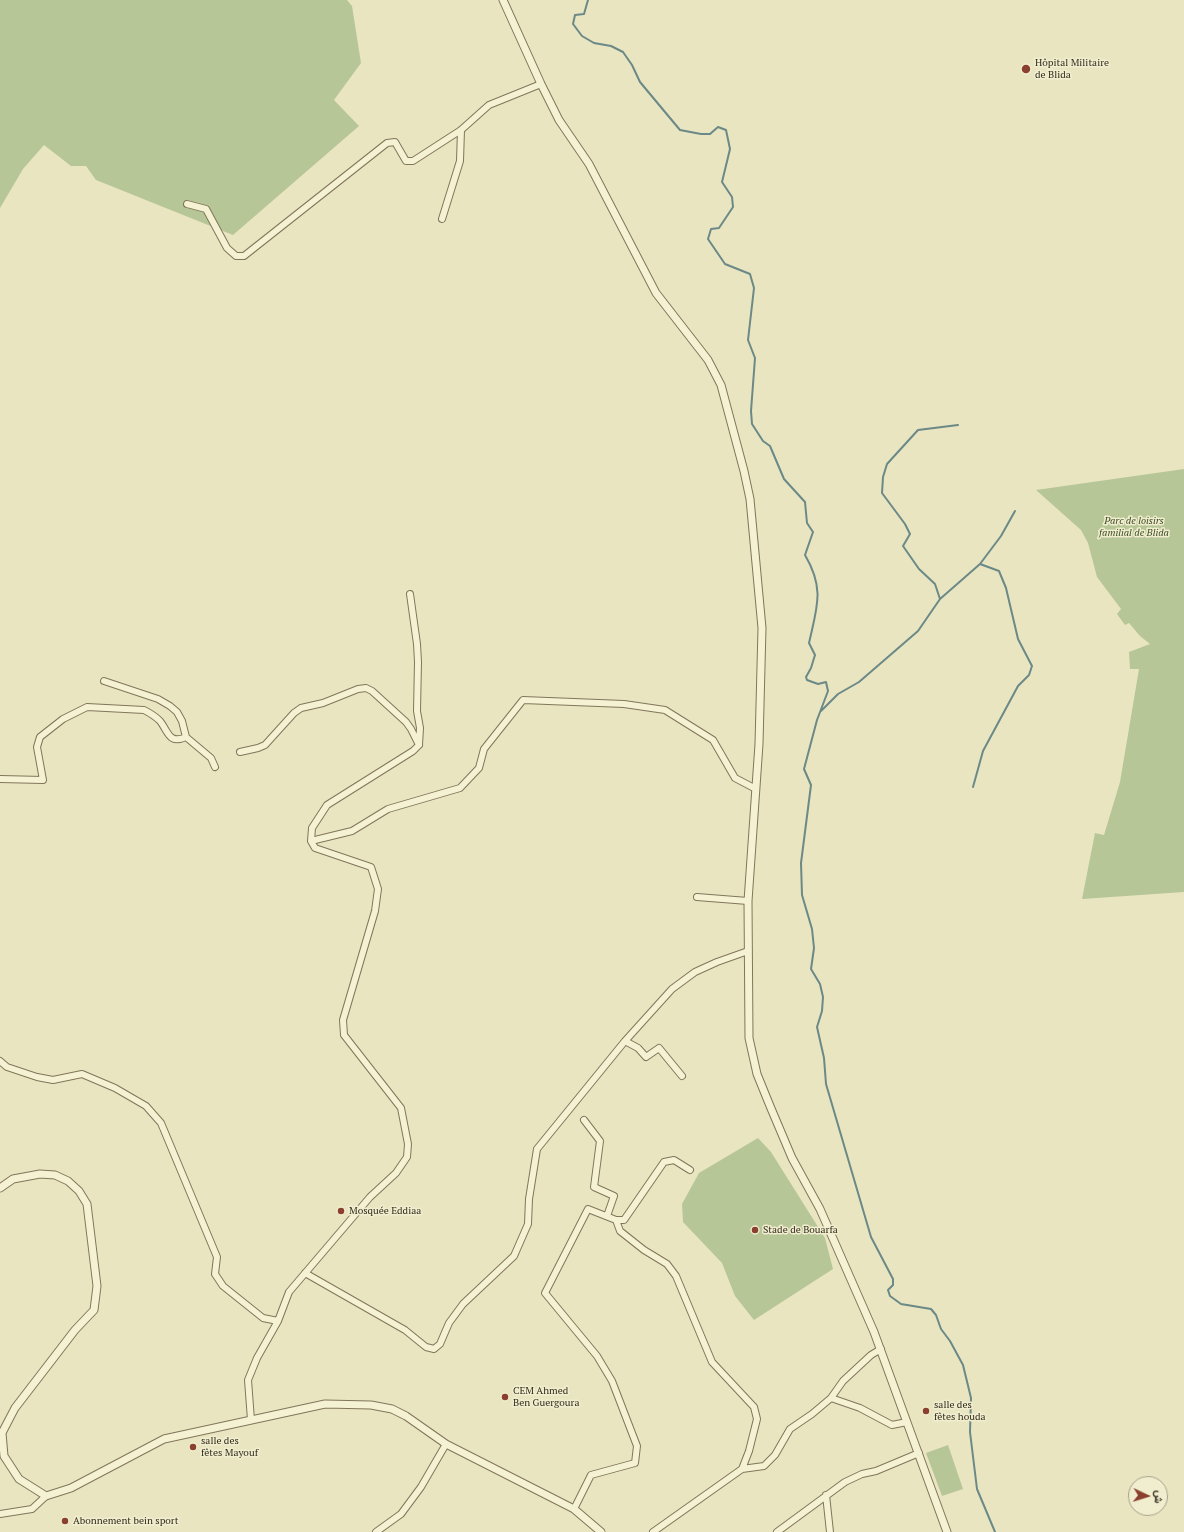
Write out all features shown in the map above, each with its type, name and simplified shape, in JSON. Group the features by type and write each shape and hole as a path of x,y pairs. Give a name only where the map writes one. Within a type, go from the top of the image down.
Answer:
{"street":[{"path":"503,0 540,84 559,120 589,164 656,293 708,360 720,385 744,471 750,499 757,560 762,628 759,744 748,901 749,1038 757,1074 792,1158 824,1216 881,1349 947,1532"},
{"path":"187,204 206,209 227,248 236,256 244,256 387,143 395,142 406,161 413,160 461,130 489,105 540,84"},
{"path":"442,219 460,161 461,130"},
{"path":"250,1420 248,1380 257,1358 278,1321 289,1292 370,1197 396,1173 406,1157 408,1144 401,1108 344,1035 343,1020 376,911 378,889 371,867 315,848 311,841 312,828 327,805 413,751 419,745 420,728 417,711 418,650 410,594"},
{"path":"104,681 158,699 170,706 177,712 182,722 186,737 211,758 215,767"},
{"path":"240,752 265,745 294,712 301,708 323,702 358,689 366,688 372,691 406,722 419,745"},
{"path":"311,841 352,831 388,809 460,788 479,768 484,749 524,700 558,703 624,704 665,710 713,740 735,778 756,789"},
{"path":"0,779 43,780 37,747 40,737 64,719 87,707 144,710 151,713 161,722 168,734 173,739 179,740 186,737"},
{"path":"696,897 748,901"},
{"path":"304,1273 405,1330 426,1347 434,1349 440,1344 449,1323 463,1304 514,1256 528,1224 529,1199 537,1149 625,1041 672,989 695,972 748,950"},
{"path":"625,1041 638,1048 646,1057 659,1048 682,1076"},
{"path":"0,1061 7,1067 37,1077 53,1080 82,1074 115,1088 146,1106 161,1123 200,1215 217,1257 215,1274 223,1286 263,1318 278,1321"},
{"path":"584,1120 600,1142 594,1187 614,1196 608,1216"},
{"path":"574,1509 592,1475 635,1463 636,1446 612,1381 597,1356 545,1293 588,1209 616,1220 624,1220 664,1162 674,1160 690,1170"},
{"path":"0,1188 13,1180 40,1174 55,1175 68,1181 74,1186 87,1204 96,1286 94,1310 75,1330 15,1408 2,1433 4,1456 19,1478 46,1496"},
{"path":"616,1220 620,1231 644,1250 667,1264 676,1276 712,1362 754,1407 757,1419 749,1451 742,1469"},
{"path":"653,1532 742,1469 764,1466 775,1455 790,1428 812,1414 831,1398 843,1381 881,1349"},
{"path":"831,1398 860,1408 892,1425 908,1422"},
{"path":"0,1514 32,1509 46,1496 71,1488 164,1439 325,1404 371,1405 392,1409 406,1416 446,1444 574,1509 601,1532"},
{"path":"376,1532 401,1514 421,1487 446,1444"},
{"path":"777,1532 845,1482 862,1474 876,1471 919,1454"},
{"path":"826,1496 830,1532"}],"green space":[{"path":"0,0 347,0 352,6 361,63 334,100 359,126 233,235 96,180 86,166 71,166 44,145 23,169 0,208"},
{"name":"Parc de loisirs familial de Blida","path":"1184,469 1184,892 1082,899 1095,833 1104,835 1120,782 1139,669 1130,669 1129,652 1150,644 1140,636 1129,623 1125,625 1117,614 1121,609 1097,577 1088,543 1081,530 1036,490"},
{"name":"Stade de Bouarfa","path":"758,1138 771,1152 825,1238 833,1269 754,1320 735,1296 722,1263 683,1222 682,1204 699,1173"},
{"path":"948,1445 963,1489 942,1496 926,1453"}],"waterway":[{"path":"588,0 584,14 575,15 573,24 582,36 594,43 611,46 623,52 632,65 640,82 680,130 701,134 710,134 718,127 726,130 730,149 722,182 732,197 733,207 719,228 711,229 708,239 725,264 750,274 754,288 748,340 755,358 751,411 752,424 763,441 770,446 784,479 805,502 807,523 813,532 805,555 815,578 818,598 809,643 815,655 811,668 806,677 807,680 818,684 826,682 828,691 817,720 804,769 811,785 801,863 802,895 812,929 814,948 811,969 820,984 823,997 822,1011 817,1027 824,1058 826,1084 871,1237 893,1279 893,1285 888,1290 890,1296 901,1304 931,1309 936,1315 941,1329 950,1341 963,1365 971,1398 970,1432 977,1489 995,1532"},
{"path":"940,599 935,584 919,569 903,546 910,534 905,524 882,493 883,477 887,464 918,430 958,425"},
{"path":"821,711 838,694 859,682 918,631 940,599 980,564 1001,536 1015,511"},
{"path":"973,787 983,751 1018,686 1029,675 1032,666 1018,639 1006,588 999,571 980,564"}],"place":[{"name":"Hôpital Militaire de Blida","path":"1026,69"},
{"name":"Mosquée Eddiaa","path":"341,1211"},
{"name":"Stade de Bouarfa","path":"755,1230"},
{"name":"CEM Ahmed Ben Guergoura","path":"505,1397"},
{"name":"salle des fêtes houda","path":"926,1411"},
{"name":"salle des fêtes Mayouf","path":"193,1447"},
{"name":"Abonnement bein sport","path":"65,1521"}]}
